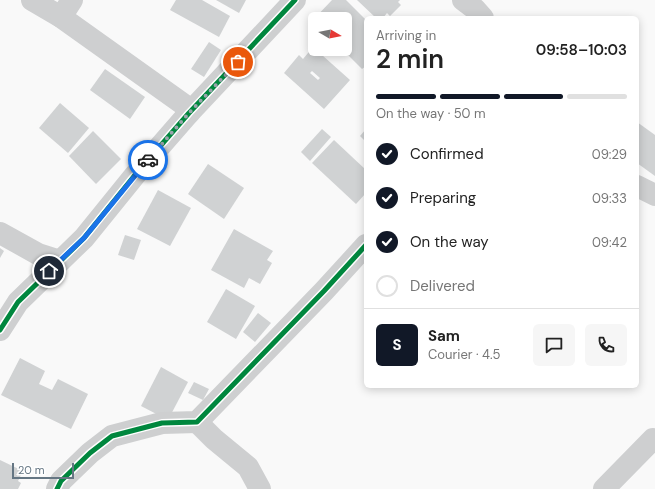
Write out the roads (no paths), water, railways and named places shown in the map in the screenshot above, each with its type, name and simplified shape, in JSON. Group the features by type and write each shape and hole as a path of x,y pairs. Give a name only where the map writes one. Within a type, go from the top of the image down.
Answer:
{"street":[{"path":"32,0 66,8 183,104 189,113"},
{"path":"0,330 18,302 84,238 135,175 189,113 296,0"},
{"path":"463,0 481,16"},
{"path":"639,187 655,195"},
{"path":"0,233 38,254 60,261"},
{"path":"57,489 61,481 90,453 112,436 162,423 197,422 324,291 364,247"},
{"path":"197,422 214,439 248,467 260,489"},
{"path":"604,489 653,439"}]}
